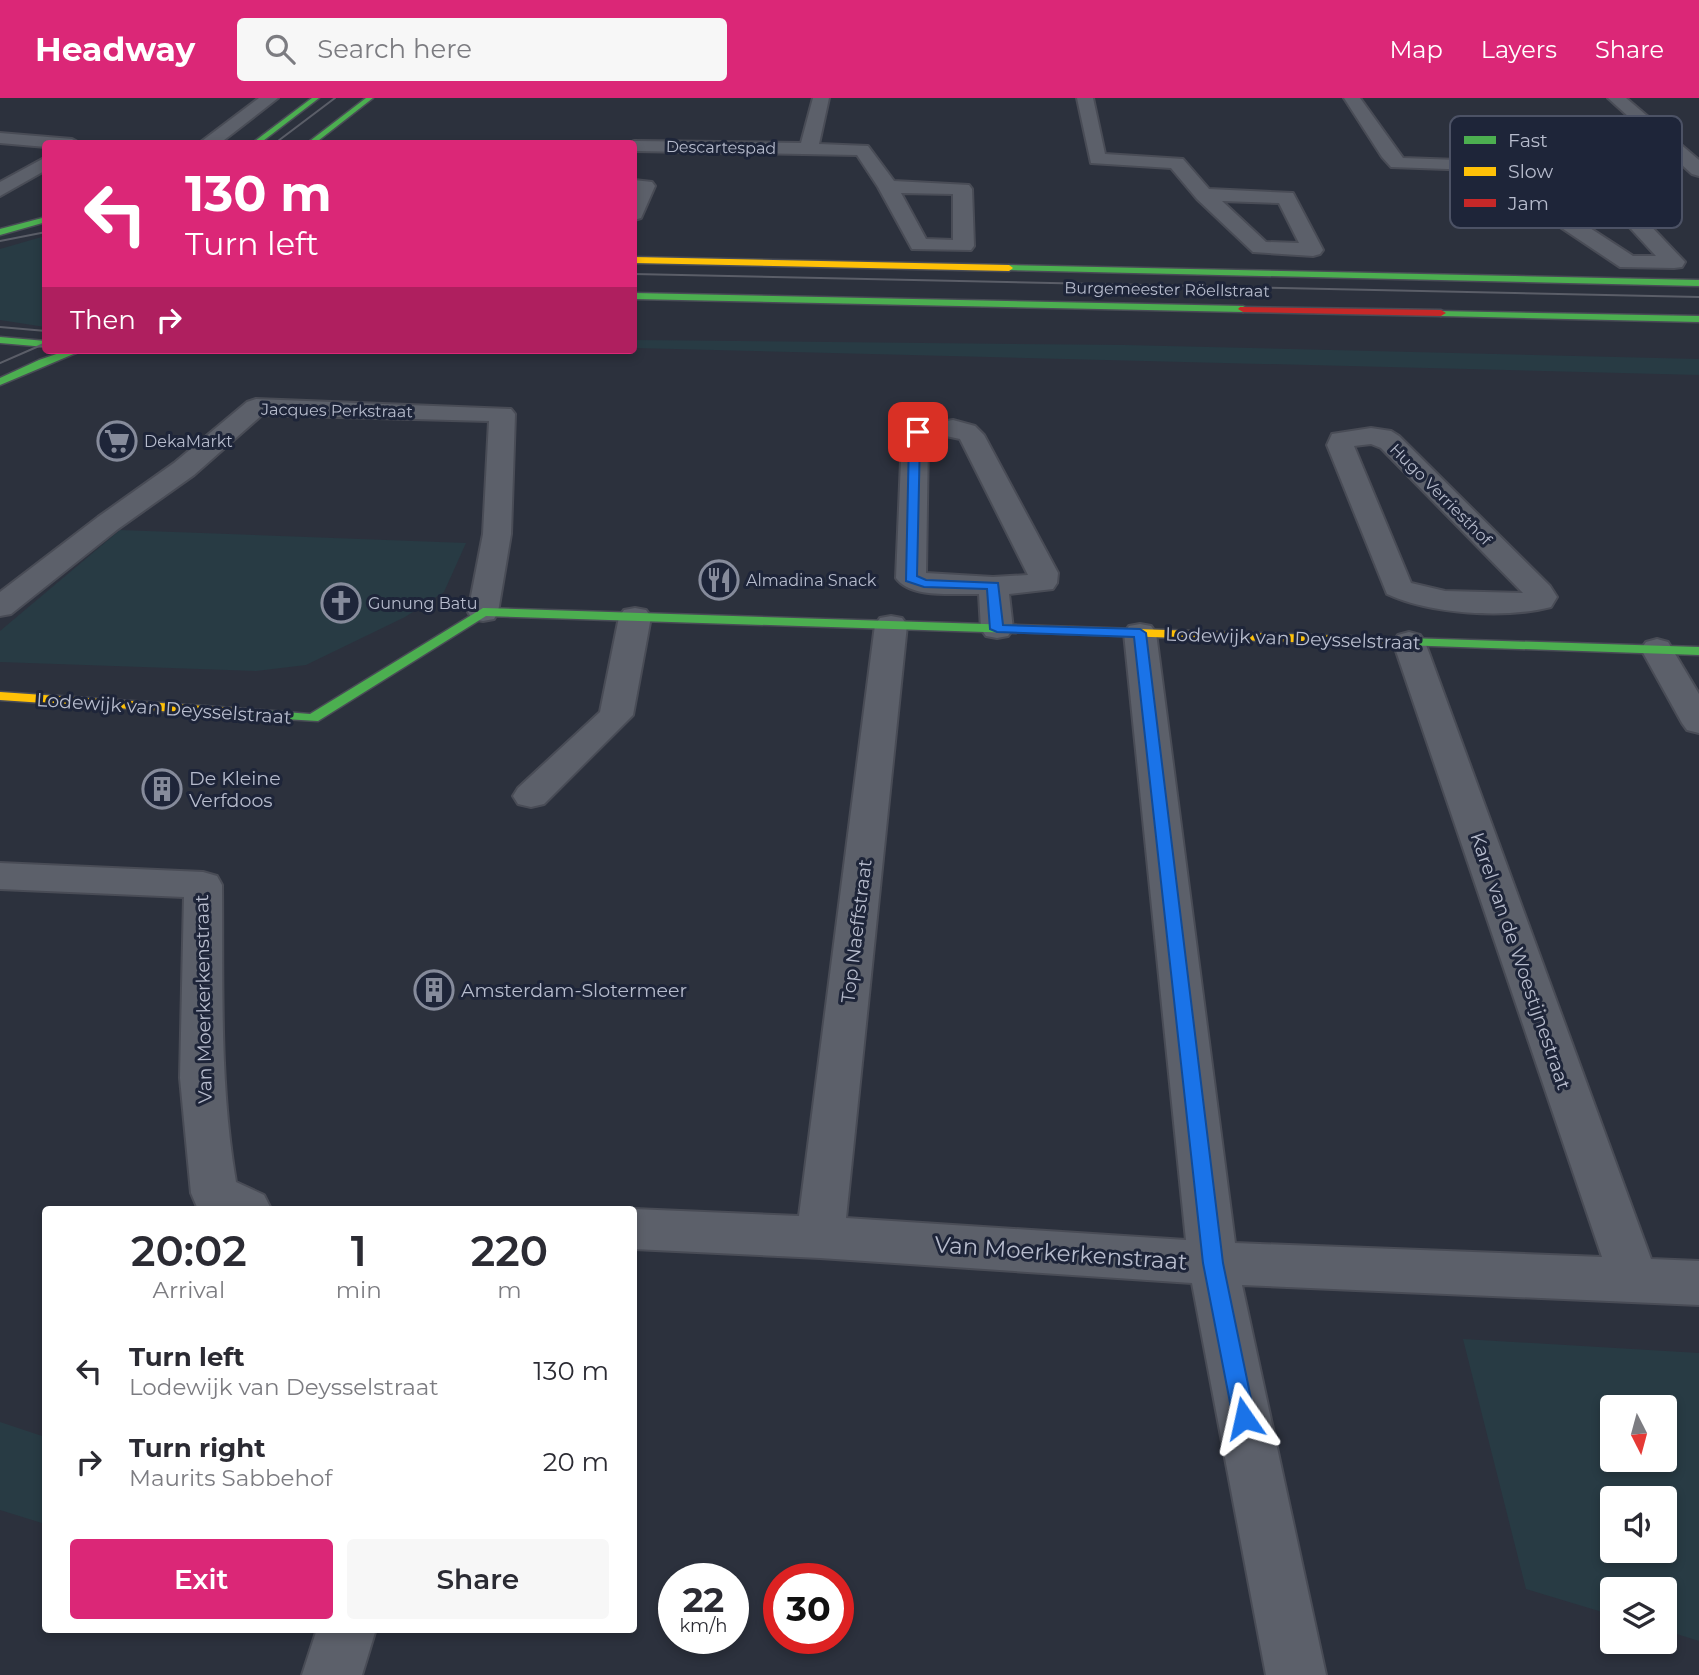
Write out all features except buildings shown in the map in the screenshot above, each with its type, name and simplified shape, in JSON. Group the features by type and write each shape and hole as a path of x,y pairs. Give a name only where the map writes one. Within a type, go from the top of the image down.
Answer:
{"street":[{"path":"212,140 270,98"},
{"path":"259,140 316,98"},
{"path":"314,140 370,98"},
{"path":"810,149 821,98"},
{"path":"1085,98 1097,159 1176,163 1204,195 1260,248 1313,250 1286,197 1204,195"},
{"path":"1352,98 1388,153 1398,163 1450,164"},
{"path":"1616,98 1637,116"},
{"path":"0,138 42,142"},
{"name":"Descartespad","path":"637,146 862,150 888,187"},
{"path":"1682,155 1699,170"},
{"path":"0,190 42,164"},
{"path":"637,186 645,186 637,206"},
{"path":"4,229 42,220"},
{"path":"1578,228 1628,262 1674,262 1642,228"},
{"name":"Burgemeester Röellstraat","path":"637,260 1699,283"},
{"name":"Burgemeester Röellstraat","path":"637,296 1699,319"},
{"path":"0,340 42,344"},
{"path":"0,382 66,354"},
{"name":"Jacques Perkstraat","path":"0,607 108,523 184,469 256,407 502,414 498,534 483,612"},
{"path":"956,429 966,430 971,435 1043,573 1042,583 1035,586 993,586 924,583 911,578 914,451 918,432 956,429"},
{"name":"Hugo Verriesthof","path":"1371,436 1390,442 1542,597 1540,601 1530,603 1484,601 1426,598 1407,594 1398,588 1340,445 1341,440 1371,436"},
{"path":"993,586 997,629"},
{"path":"1484,601 1507,645"},
{"name":"Lodewijk van Deysselstraat","path":"0,696 313,718 483,612 1699,651"},
{"path":"531,796 616,715 635,617"},
{"name":"Top Naeffstraat","path":"820,1237 891,625"},
{"path":"1140,633 1213,1263 1296,1675"},
{"name":"Karel van de Woestijnestraat","path":"1409,642 1634,1280"},
{"path":"1657,649 1699,723"},
{"name":"Van Moerkerkenstraat","path":"0,876 202,885 202,1073 207,1156 214,1193 241,1206"},
{"name":"Van Moerkerkenstraat","path":"637,1229 820,1237 1213,1263 1699,1283"},
{"path":"332,1675 346,1633"}],"shaded area":[{"path":"42,237 42,327 0,320 0,249"},
{"path":"637,340 1125,345 1699,359 1699,375 637,348"},
{"path":"120,530 466,543 444,592 405,617 306,665 256,671 0,662 0,631"},
{"path":"1463,1339 1699,1353 1699,1641 1677,1634 1677,1577 1600,1577 1600,1611 1526,1589"},
{"path":"0,1422 42,1436 42,1523 0,1510"}],"tram line":[{"path":"279,140 335,98"},
{"path":"0,241 42,233"},
{"path":"637,274 1699,297"},
{"path":"0,327 42,331"},
{"path":"0,363 42,345"}],"traffic: fast":[{"path":"259,140 316,98"},
{"path":"314,140 370,98"},
{"path":"0,232 42,220"},
{"path":"1009,268 1699,283"},
{"path":"637,296 1243,309"},
{"path":"1441,313 1699,319"},
{"path":"0,340 42,344"},
{"path":"0,382 66,354"},
{"path":"248,713 313,718 483,612 1016,629"},
{"path":"1407,642 1699,651"}],"traffic: slow":[{"path":"637,260 1009,268"},
{"path":"1016,629 1407,642"},
{"path":"0,696 248,713"}],"traffic: jam":[{"path":"1243,309 1441,313"}],"place":[{"name":"DekaMarkt","path":"117,441"},
{"name":"Almadina Snack","path":"719,580"},
{"name":"Gunung Batu","path":"341,603"},
{"name":"De Kleine Verfdoos","path":"162,789"},
{"name":"Amsterdam-Slotermeer","path":"434,990"}],"route":[{"path":"918,432 915,438 909,573 911,578 924,583 993,586 997,629 1140,633 1213,1263 1244,1418"}]}
